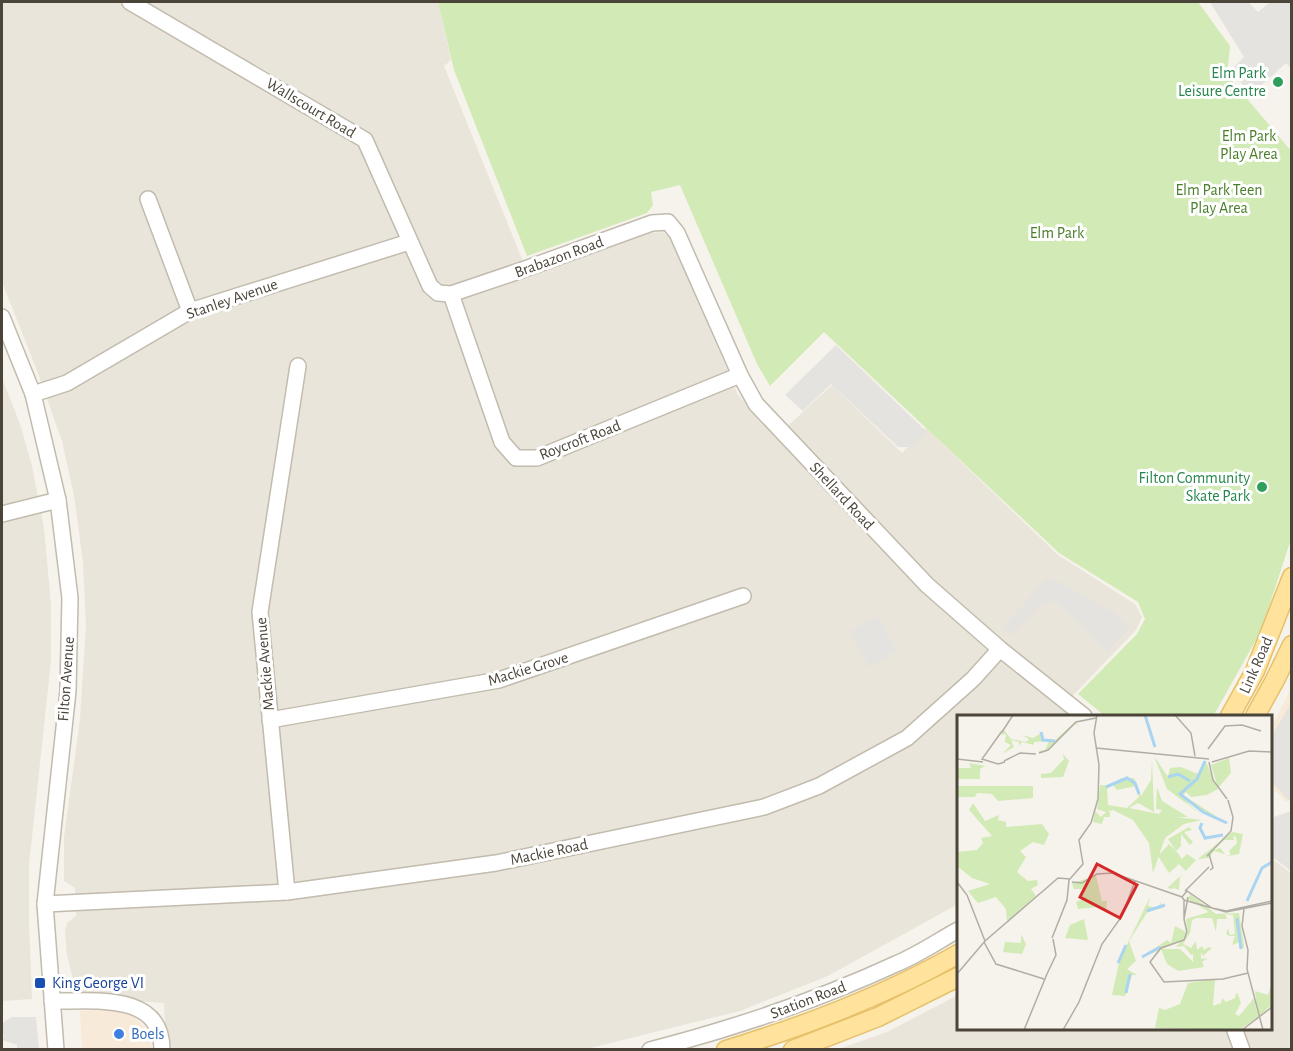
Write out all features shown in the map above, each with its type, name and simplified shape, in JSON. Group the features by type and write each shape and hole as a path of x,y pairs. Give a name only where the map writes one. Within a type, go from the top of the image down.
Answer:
{"main road":[{"name":"Link Road","path":"1231,715 1255,671 1292,577"},
{"path":"1256,715 1292,645"},
{"name":"Station Road","path":"726,1050 764,1038 867,998 957,954"},
{"path":"793,1050 878,1017 957,978"}],"street":[{"name":"Wallscourt Road","path":"130,2 365,140 430,286 438,293 450,294"},
{"path":"148,199 190,311"},
{"name":"Brabazon Road","path":"450,294 652,223 668,222"},
{"name":"Shellard Road","path":"668,222 677,233 740,375 756,404 927,585 1000,650 1081,715"},
{"name":"Stanley Avenue","path":"33,394 67,383 190,311 409,242"},
{"name":"Roycroft Road","path":"450,294 502,442 516,458 537,458 740,375"},
{"name":"Filton Avenue","path":"2,317 33,394 58,500 70,598 68,691 45,904 56,1050"},
{"name":"Mackie Avenue","path":"287,892 260,612 298,366"},
{"path":"2,514 58,500"},
{"name":"Mackie Grove","path":"270,720 499,680 743,596"},
{"name":"Mackie Road","path":"45,904 287,892 496,863 765,807 819,786 907,738 973,679 1000,650"},
{"name":"Station Road","path":"650,1050 741,1025 835,990 900,963 957,931"},
{"path":"52,1001 126,1003 148,1012 162,1038 162,1050"},
{"path":"1234,1030 1242,1050"}],"shaded area":[{"path":"2,2 438,2 451,60 444,66 528,274 652,233 663,232 671,239 738,395 776,437 832,385 902,453 926,428 1058,555 1135,604 1142,617 1136,630 1062,707 1071,715 957,715 957,905 828,976 740,1011 586,1049 166,1049 164,1003 86,998 74,983 67,955 65,931 67,923 76,916 75,888 64,881 64,837 80,719 86,626 83,562 74,496 62,441 2,282"},
{"path":"1210,2 1248,2 1258,12 1270,2 1291,2 1291,68 1286,63 1250,96 1232,69 1244,57"},
{"path":"836,345 927,432 912,447 898,447 831,384 803,411 785,395"},
{"path":"2,378 20,424 32,466 44,528 51,604 51,661 29,865 32,999 2,1001"},
{"path":"1054,579 1115,613 1130,629 1107,651 1057,602 1052,601 1042,604 1012,635 1003,627 1045,580"},
{"path":"877,616 897,651 869,667 850,631"},
{"path":"1291,689 1291,801 1285,801 1272,787 1272,726"},
{"path":"1291,703 1292,799 1288,800 1272,782 1272,736"},
{"path":"1292,811 1291,871 1272,859 1272,818"},
{"path":"1272,860 1291,873 1291,1049 836,1050 887,1032 957,996 957,1030 1272,1030"},
{"path":"108,1009 130,1015 140,1022 151,1038 152,1049 82,1049 80,1011"},
{"path":"12,1017 36,1017 39,1049 17,1049 17,1045 2,1040 4,1036 2,1023"}],"green space":[{"name":"Elm Park","path":"438,2 1198,2 1230,46 1227,75 1292,152 1291,539 1261,631 1215,713 1212,715 1104,715 1078,694 1137,634 1145,619 1138,602 1059,553 824,332 770,386 757,364 680,185 651,192 653,205 647,213 527,256 454,70"}],"place":[{"name":"Elm Park Leisure Centre","path":"1278,82"},
{"name":"Filton Community Skate Park","path":"1262,487"},
{"name":"King George VI","path":"40,983"},
{"name":"Boels","path":"119,1034"}],"park label":[{"name":"Elm Park Play Area","path":"1249,145"},
{"name":"Elm Park Teen Play Area","path":"1219,199"}]}
